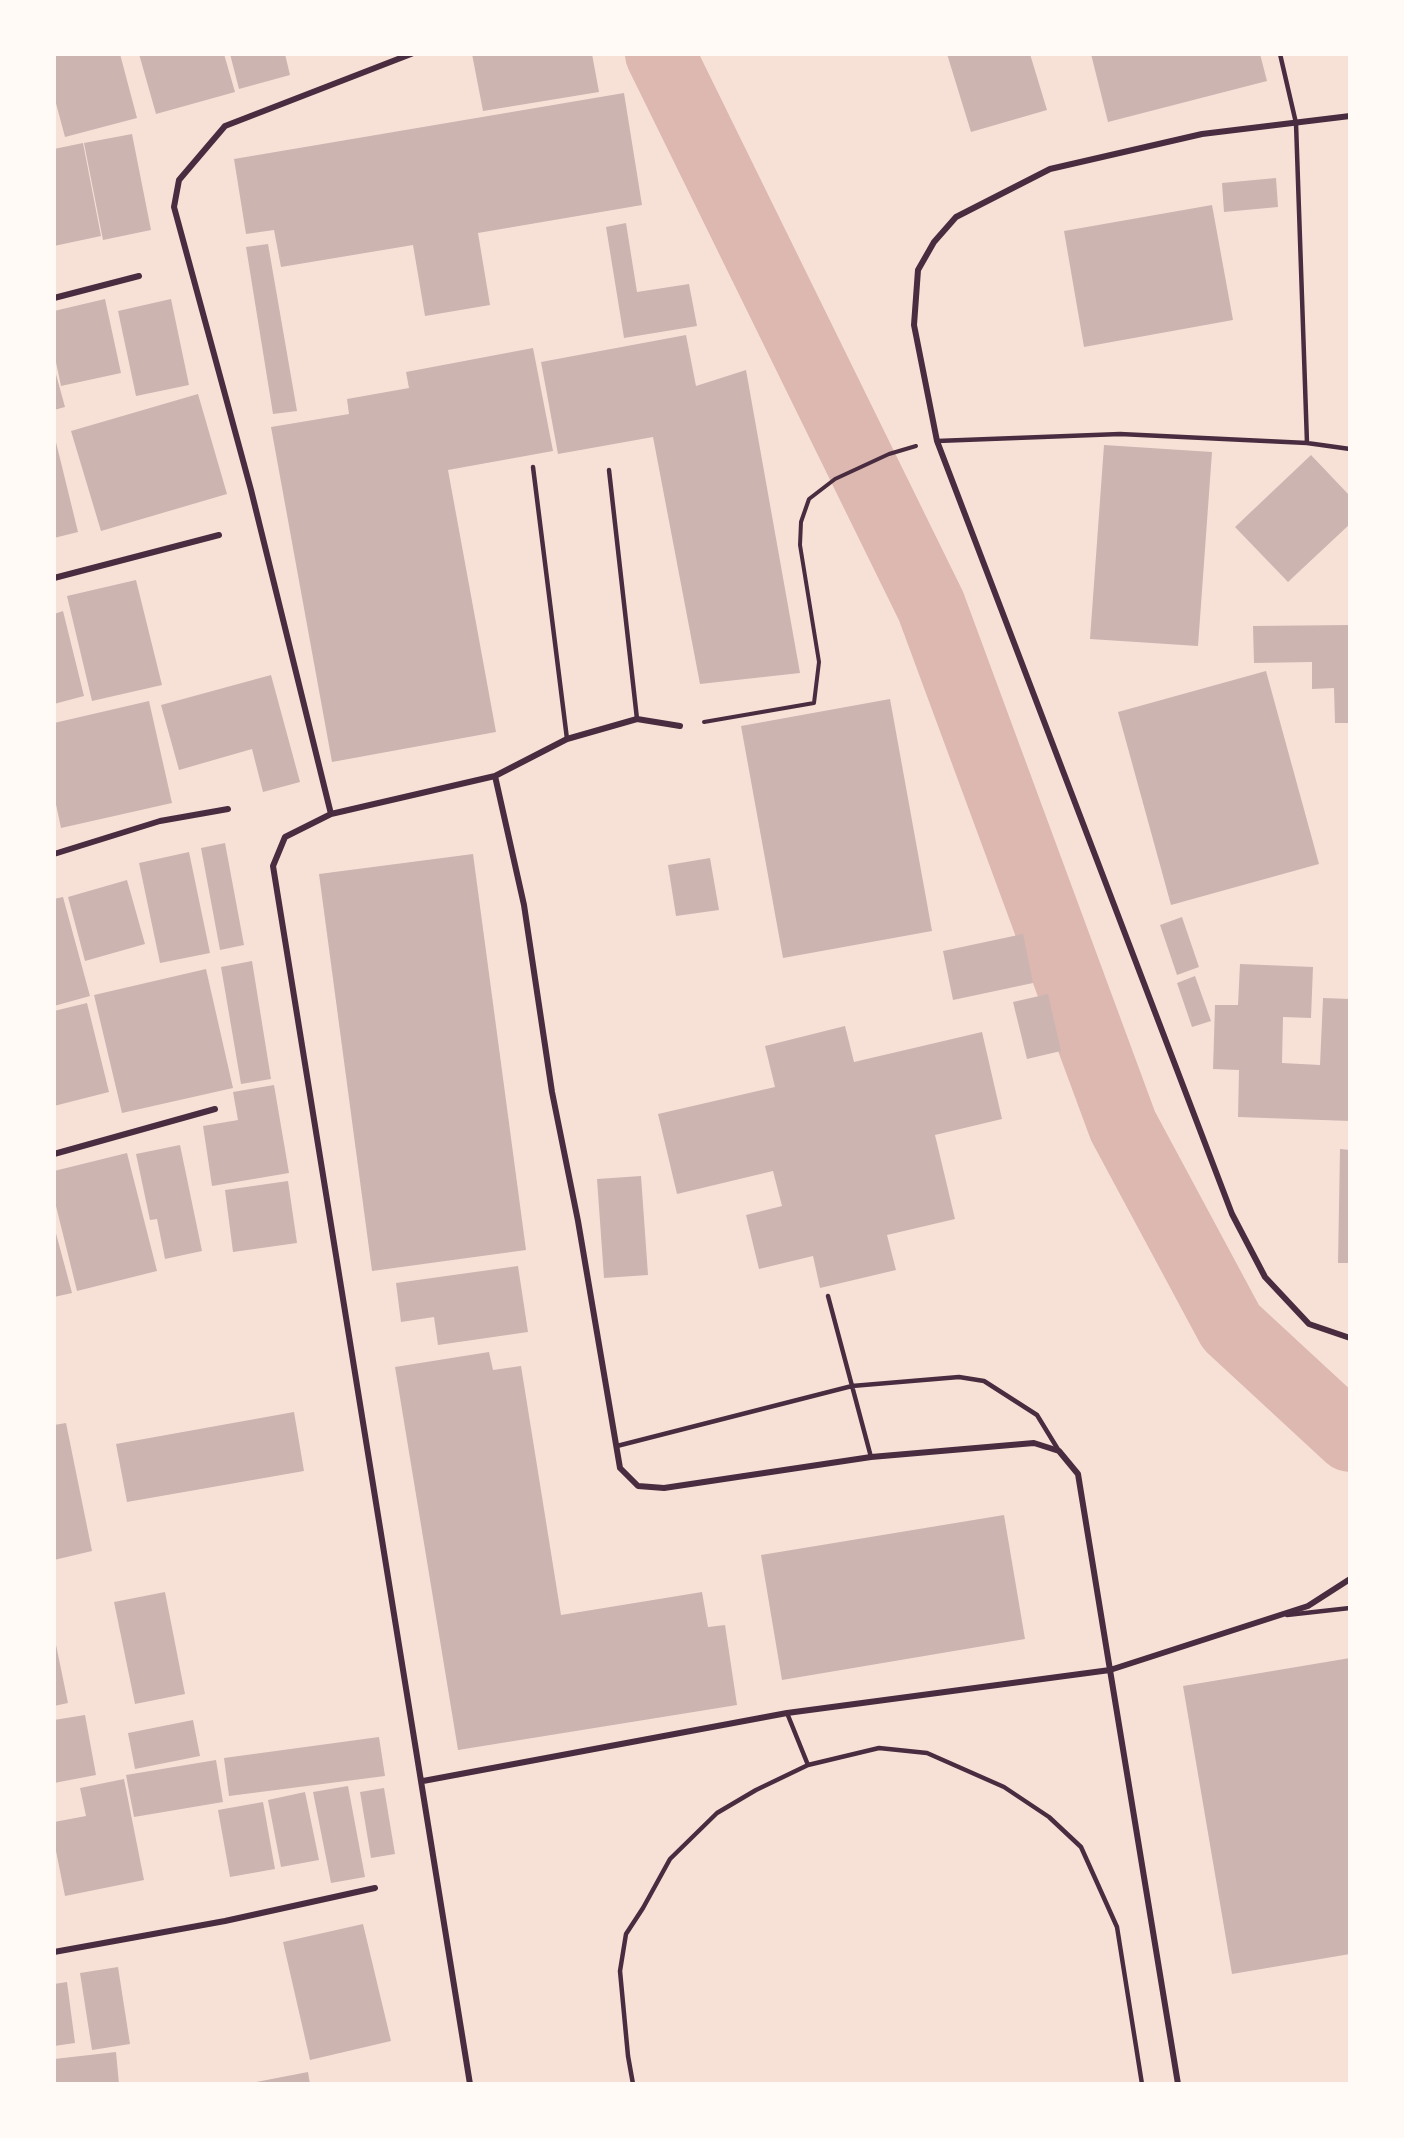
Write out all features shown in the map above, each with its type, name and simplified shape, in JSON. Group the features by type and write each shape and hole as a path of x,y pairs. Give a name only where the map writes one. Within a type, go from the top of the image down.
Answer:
{"street":[{"path":"331,814 251,490 174,207 179,180 225,126 411,54"},
{"path":"1350,116 1202,134 1050,169 956,217 934,242 918,270 914,325 936,441 1232,1214 1265,1276 1309,1324 1350,1338"},
{"path":"54,298 139,276"},
{"path":"54,578 219,535"},
{"path":"470,2084 423,1781 273,866 285,837 331,814 495,776 567,739 637,719 680,726"},
{"path":"495,776 524,905 552,1092 578,1221 620,1468 638,1486 664,1488 871,1457 1034,1443 1059,1451 1078,1474 1178,2084"},
{"path":"54,854 160,822 228,809"},
{"path":"54,1154 215,1109"},
{"path":"423,1781 787,1713 1110,1670 1308,1606 1350,1579"},
{"path":"54,1952 225,1921 375,1888"}],"lane":[{"path":"1280,54 1296,123 1307,443"},
{"path":"936,441 1120,434 1307,443 1350,449"},
{"path":"533,467 567,739"},
{"path":"609,470 637,719"},
{"path":"828,1296 871,1457"},
{"path":"617,1446 852,1386 959,1377 984,1381 1037,1415 1059,1451"},
{"path":"1278,1616 1350,1608"},
{"path":"787,1713 808,1765"},
{"path":"633,2084 620,1971 626,1934 670,1859 717,1813 756,1790 808,1765 879,1748 927,1754 1004,1787 1049,1817 1081,1847 1117,1926 1142,2084"}],"path":[{"path":"680,726 814,703 819,662 800,545 801,522 809,499 834,479 889,454"}],"building":[{"path":"54,54 120,54 137,118 65,137 54,96"},
{"path":"139,54 224,54 235,92 156,114"},
{"path":"230,54 285,54 290,75 239,89"},
{"path":"472,54 592,54 599,92 483,111"},
{"path":"947,54 1030,54 1047,110 971,132"},
{"path":"1091,54 1260,54 1267,81 1108,122"},
{"path":"624,93 642,205 478,233 490,305 425,316 413,245 281,267 274,230 246,234 234,159"},
{"path":"132,134 151,230 103,240 84,143"},
{"path":"83,143 101,236 54,246 54,149"},
{"path":"1276,178 1278,207 1224,212 1222,183"},
{"path":"1212,205 1233,320 1084,347 1064,231"},
{"path":"626,223 637,292 689,284 697,326 624,338 606,227"},
{"path":"268,244 297,411 273,414 246,247"},
{"path":"105,299 121,373 61,386 54,353 54,311"},
{"path":"171,299 189,385 136,396 118,311"},
{"path":"686,335 696,386 746,370 800,673 700,684 653,437 558,454 541,362"},
{"path":"533,348 553,451 448,470 496,732 332,762 271,427 349,414 347,399 409,388 406,372"},
{"path":"54,367 65,407 54,410"},
{"path":"198,394 227,494 101,531 71,431"},
{"path":"54,434 78,532 54,538"},
{"path":"1104,445 1212,452 1198,646 1090,639"},
{"path":"1311,455 1350,496 1350,524 1288,582 1235,527"},
{"path":"136,580 162,685 92,701 67,596"},
{"path":"63,611 84,696 54,704 54,614"},
{"path":"1350,625 1350,723 1335,723 1334,688 1312,689 1312,662 1254,663 1253,626"},
{"path":"1266,671 1319,864 1171,905 1118,712"},
{"path":"271,675 300,782 263,792 252,749 179,770 161,705"},
{"path":"890,699 932,931 783,958 741,726"},
{"path":"149,701 172,803 61,828 54,795 54,723"},
{"path":"225,843 244,945 220,950 201,848"},
{"path":"189,852 210,953 160,963 139,863"},
{"path":"473,854 526,1250 372,1271 319,874"},
{"path":"710,858 719,910 676,916 668,865"},
{"path":"127,880 145,944 85,961 68,897"},
{"path":"63,897 90,996 54,1006 54,899"},
{"path":"1182,917 1199,967 1177,975 1160,925"},
{"path":"1023,934 1033,983 953,1000 943,951"},
{"path":"252,961 271,1079 241,1084 221,967"},
{"path":"1240,964 1313,967 1311,1018 1283,1017 1282,1063 1320,1065 1323,998 1350,999 1350,1121 1238,1117 1239,1070 1213,1069 1215,1005 1238,1005"},
{"path":"206,969 233,1088 122,1113 94,995"},
{"path":"1195,976 1211,1021 1192,1027 1177,983"},
{"path":"1048,994 1061,1051 1027,1059 1013,1002"},
{"path":"87,1003 109,1092 54,1106 54,1011"},
{"path":"845,1026 854,1062 982,1032 1002,1119 935,1135 955,1219 887,1235 896,1270 820,1288 813,1256 759,1269 746,1215 782,1206 773,1171 677,1194 658,1114 775,1087 765,1046"},
{"path":"274,1085 289,1173 212,1186 203,1126 238,1120 233,1092"},
{"path":"180,1145 202,1251 165,1259 157,1219 150,1220 136,1154"},
{"path":"1340,1149 1350,1150 1350,1263 1338,1263"},
{"path":"127,1153 157,1271 77,1291 54,1198 54,1171"},
{"path":"641,1176 648,1275 604,1278 597,1179"},
{"path":"288,1181 297,1243 233,1252 225,1190"},
{"path":"54,1226 72,1293 54,1297"},
{"path":"518,1266 528,1332 438,1345 434,1317 401,1322 396,1283"},
{"path":"489,1352 493,1370 521,1366 561,1615 702,1592 708,1627 725,1625 737,1705 458,1750 395,1367"},
{"path":"294,1412 304,1471 127,1502 116,1444"},
{"path":"66,1423 92,1551 54,1560 54,1425"},
{"path":"1004,1515 1025,1639 782,1680 761,1555"},
{"path":"165,1592 185,1694 135,1704 114,1602"},
{"path":"54,1635 68,1703 54,1706"},
{"path":"1350,1658 1350,1954 1232,1974 1183,1686"},
{"path":"85,1715 96,1775 54,1783 54,1720"},
{"path":"193,1720 200,1756 135,1769 128,1733"},
{"path":"379,1737 385,1776 229,1796 224,1758"},
{"path":"216,1760 223,1802 134,1817 126,1775"},
{"path":"124,1779 144,1880 65,1896 54,1841 54,1822 86,1816 80,1788"},
{"path":"348,1786 365,1877 331,1883 313,1792"},
{"path":"384,1788 395,1854 371,1858 360,1792"},
{"path":"305,1792 319,1860 281,1867 268,1800"},
{"path":"263,1802 275,1869 230,1877 218,1810"},
{"path":"363,1924 391,2041 310,2060 283,1942"},
{"path":"118,1967 130,2044 92,2050 80,1973"},
{"path":"67,1982 75,2043 54,2046 54,1984"},
{"path":"116,2052 119,2084 54,2084 54,2059"},
{"path":"308,2072 310,2084 251,2084 251,2083"}],"waterway":[{"path":"660,54 931,606 1123,1126 1231,1327 1350,1437"}]}
